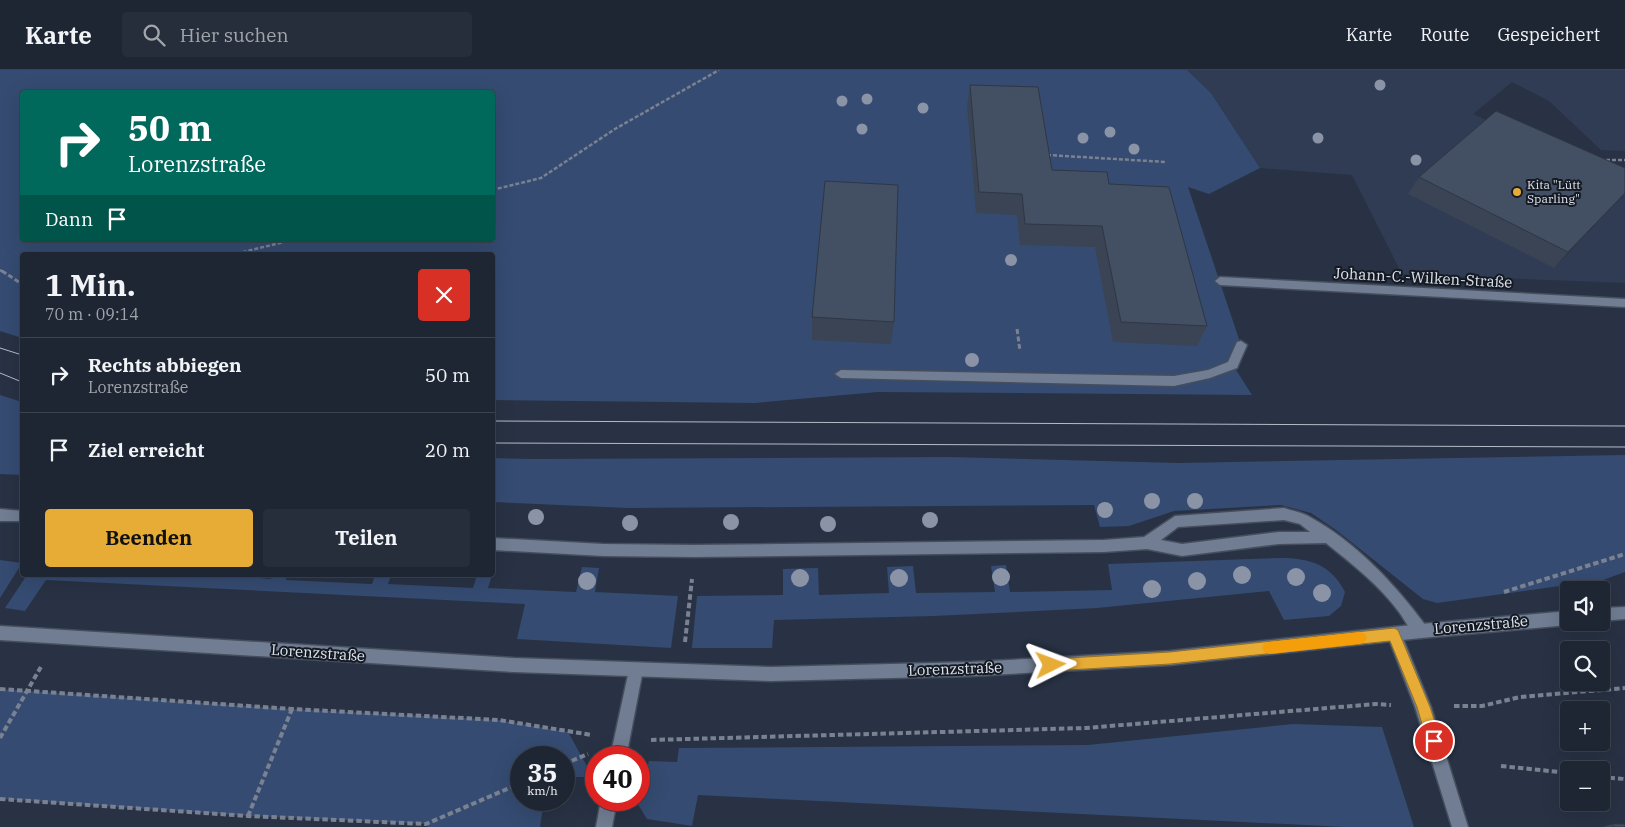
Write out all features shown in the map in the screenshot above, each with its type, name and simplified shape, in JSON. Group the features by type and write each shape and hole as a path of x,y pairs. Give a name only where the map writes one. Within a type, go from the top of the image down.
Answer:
{"street":[{"name":"Johann-C.-Wilken-Straße","path":"1220,282 1625,303"},
{"path":"841,374 1174,381 1210,374 1233,365 1241,345"},
{"path":"1147,543 1175,522 1284,514 1304,520 1329,537 1366,567 1402,605 1421,631"},
{"path":"0,515 20,516"},
{"path":"495,544 603,550 694,551 1104,546 1147,543 1182,550 1279,538 1329,537"},
{"path":"1610,614 1625,613"},
{"name":"Lorenzstraße","path":"0,633 514,665 771,674 982,669 1170,658 1421,631 1560,619"},
{"path":"1394,634 1423,707 1460,827"},
{"path":"621,746 636,670"},
{"path":"604,827 607,811"}],"path":[{"path":"495,189 541,178 615,129 719,70"},
{"path":"1041,154 1166,162"},
{"path":"1606,160 1625,160"},
{"path":"243,252 284,242"},
{"path":"0,270 20,283"},
{"path":"682,672 694,551"},
{"path":"1495,595 1625,554"},
{"path":"0,738 59,637"},
{"path":"1482,706 1520,698 1625,688"},
{"path":"0,689 292,709 498,720 622,739 674,740 1086,728 1376,704"},
{"path":"248,816 292,709"},
{"path":"1500,766 1560,772"},
{"path":"1610,778 1625,779"},
{"path":"0,799 427,826 510,788"}],"shaded area":[{"path":"0,70 1187,70 1211,93 1260,168 1209,194 1188,187 1241,345 1233,365 1252,395 878,392 755,403 495,400 495,252 20,252 20,337 0,331"},
{"path":"1187,70 1625,70 1625,151 1601,150 1549,101 1512,82 1473,114 1625,185 1625,283 1402,274 1352,175 1260,168 1211,93"},
{"path":"0,395 20,401 20,475 0,474"},
{"path":"1625,455 1625,572 1603,580 1560,581 1560,586 1437,603 1423,599 1336,530 1311,513 1281,505 1174,511 1129,526 1100,527 1094,505 628,508 495,502 495,458 949,457 1179,463"},
{"path":"1280,558 1310,561 1326,569 1339,582 1345,592 1341,606 1329,616 1284,620 1269,591 1097,608 934,616 774,620 772,648 692,648 697,596 783,595 783,569 818,568 819,595 889,593 887,567 913,566 916,593 995,592 991,566 1006,565 1010,592 1112,590 1108,564"},
{"path":"0,560 20,563 20,566 0,598"},
{"path":"582,567 599,568 595,592 678,596 671,648 517,639 525,604 46,580 25,611 5,608 26,577 244,577 271,579 272,577 287,577 286,580 372,584 374,577 390,577 388,584 473,588 476,577 491,577 488,588 576,592"},
{"path":"0,689 292,709 499,720 568,732 585,763 585,777 575,777 575,746 510,746 510,811 542,811 540,827 428,827 426,824 248,816 0,799"},
{"path":"1293,724 1382,727 1414,827 1344,827 698,795 692,826 647,819 642,811 650,811 650,761 677,762 679,748 1088,745"}],"building":[{"path":"970,85 1038,87 1052,170 1107,172 1109,184 1169,187 1207,326 1121,322 1102,226 1025,224 1022,194 979,192"},
{"name":"Kita \"Lütt Sparling\"","path":"1496,111 1625,168 1625,193 1568,252 1419,177"},
{"path":"825,181 898,185 894,322 812,317"},
{"path":"1612,824 1625,824 1625,827 1614,827"}],"tram line":[{"path":"0,348 20,354"},
{"path":"0,373 20,381"},
{"path":"495,421 1625,426"},
{"path":"495,443 1625,447"}],"slow traffic":[{"path":"1269,648 1360,638"}],"place":[{"name":"Kita \"Lütt Sparling\"","path":"1517,192"}],"route":[{"path":"1051,665 1170,658 1394,634 1423,707 1434,741"}]}
